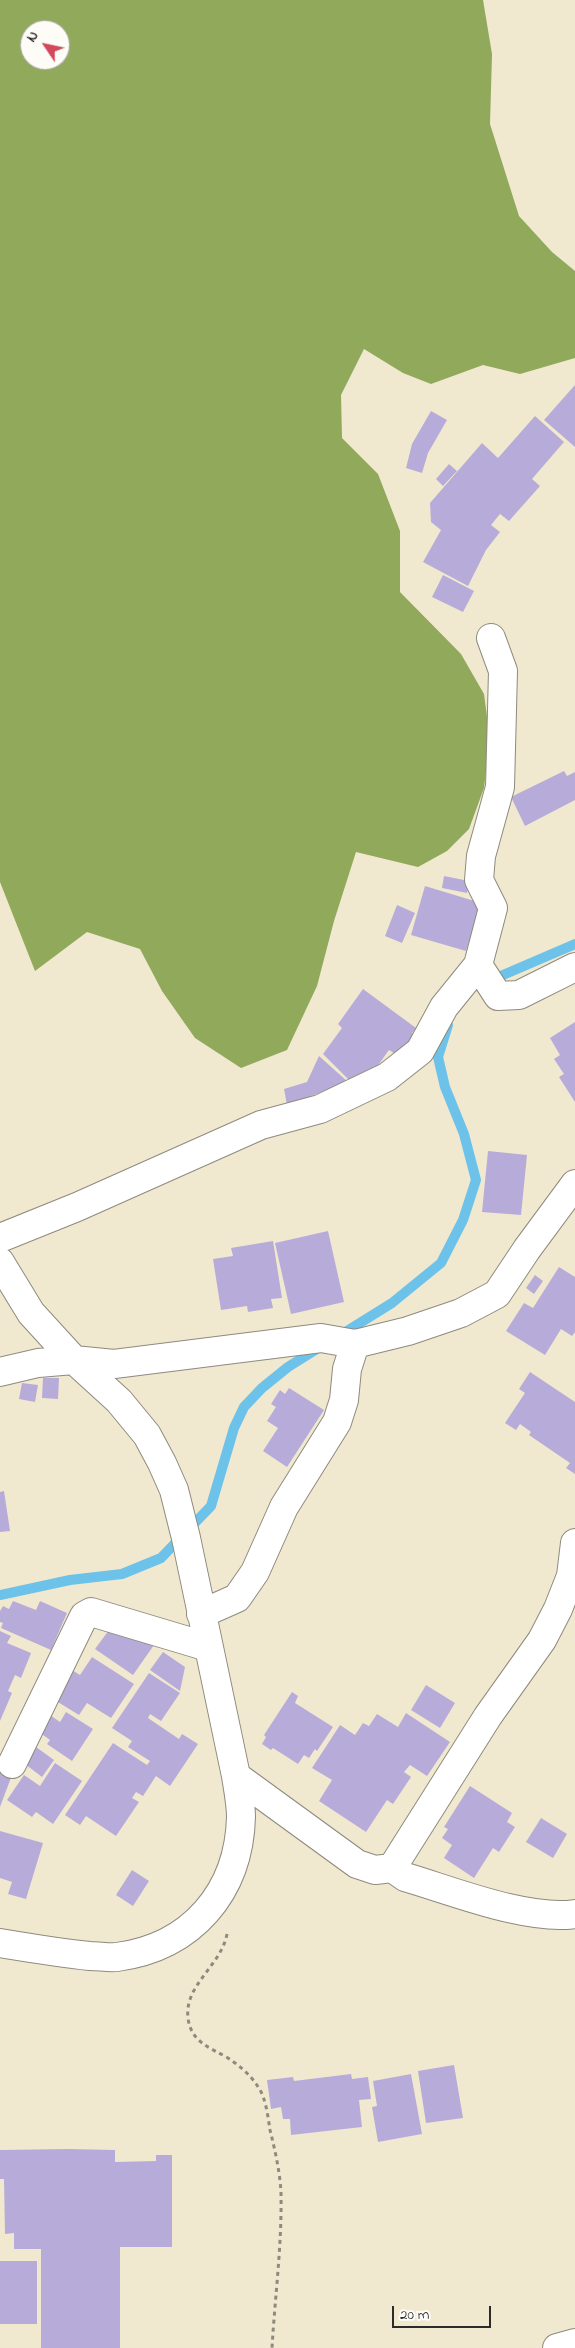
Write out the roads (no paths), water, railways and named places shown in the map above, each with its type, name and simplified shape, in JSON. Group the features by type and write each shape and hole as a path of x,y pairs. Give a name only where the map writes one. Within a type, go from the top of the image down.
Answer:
{"street":[{"path":"0,1238 77,1207 261,1125 320,1109 387,1077 420,1051 444,1007 478,965 493,908 479,880 480,864 500,787 503,671 491,638"},
{"path":"478,965 498,996 519,995 575,967"},
{"path":"0,1372 38,1362 74,1360 114,1364 321,1338 354,1344 408,1331 462,1313 497,1294 575,1184"},
{"path":"0,1262 31,1313 74,1360 125,1408 147,1434 174,1490 236,1776 241,1815 240,1837 236,1857 218,1896 190,1928 156,1947 116,1957 70,1954 0,1943"},
{"path":"201,1614 237,1598 256,1572 284,1507 337,1422 344,1400 347,1369 354,1344"},
{"path":"392,1868 488,1716 542,1640 558,1609 571,1576 575,1543"},
{"path":"12,1764 84,1616 91,1612 208,1647"},
{"path":"236,1776 357,1864 375,1870 392,1868 406,1877 506,1906 550,1916 575,1914"},
{"path":"556,2348 575,2343"}],"waterway":[{"path":"489,981 575,944"},
{"path":"339,1336 392,1303 441,1263 463,1220 476,1180 464,1134 445,1087 438,1057 448,1025"},
{"path":"0,1595 70,1580 122,1574 161,1558 211,1506 234,1428 244,1407 262,1388 288,1367 320,1347"}]}
